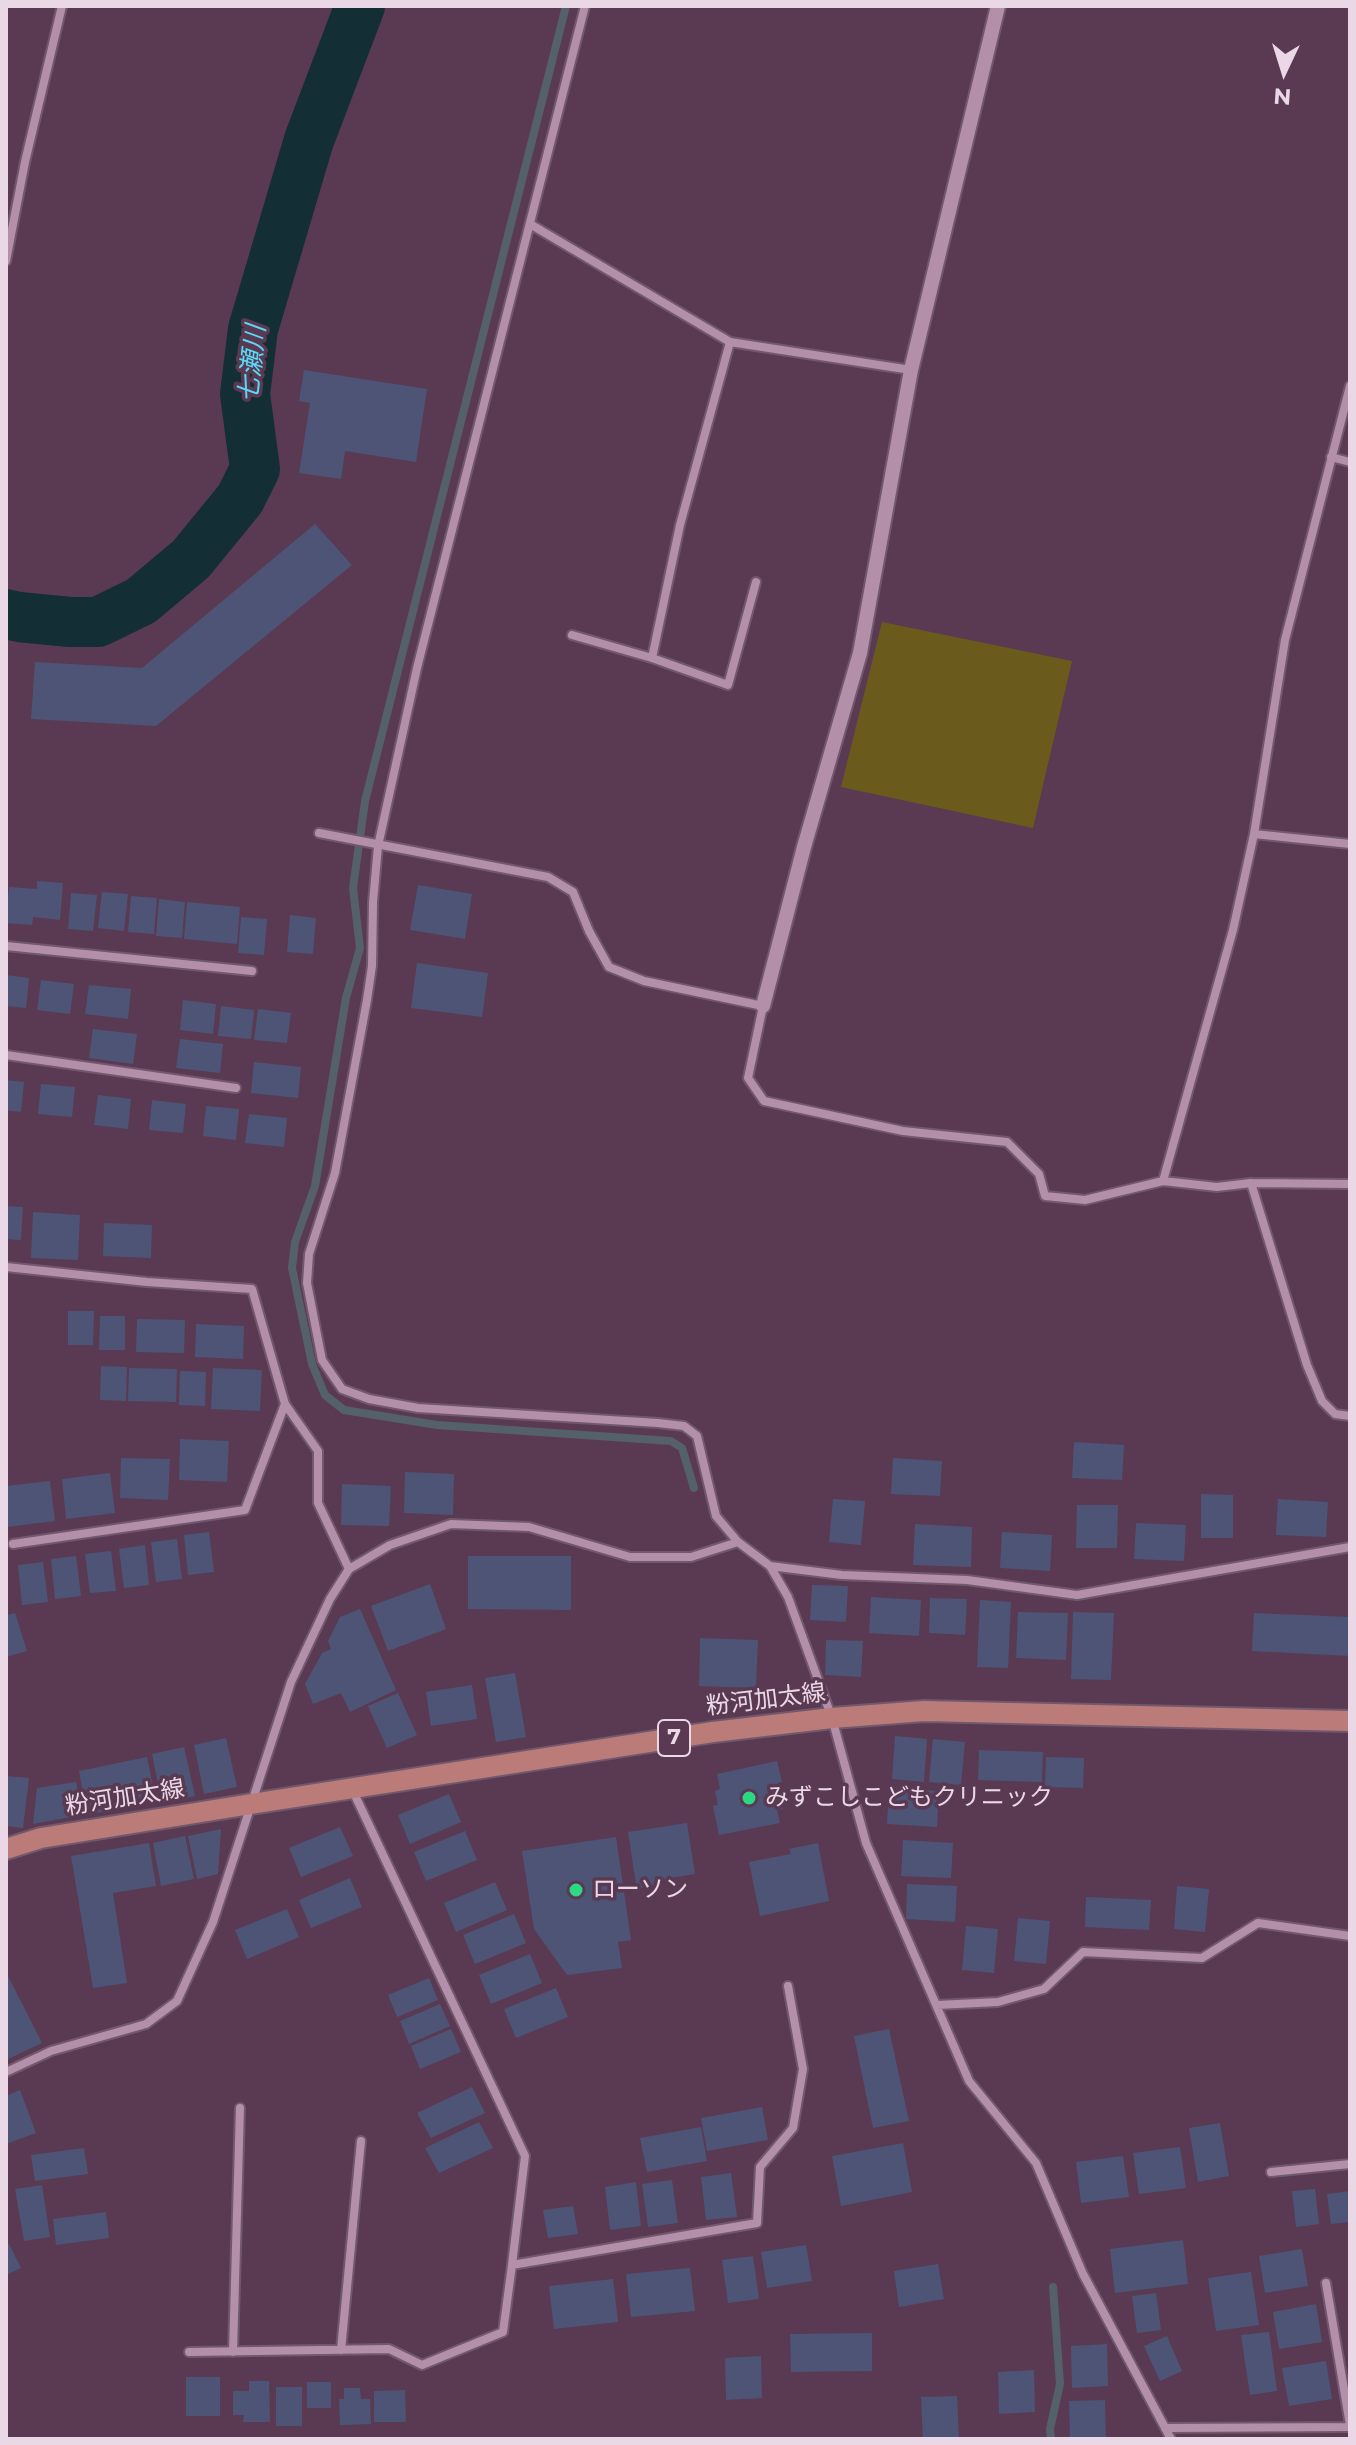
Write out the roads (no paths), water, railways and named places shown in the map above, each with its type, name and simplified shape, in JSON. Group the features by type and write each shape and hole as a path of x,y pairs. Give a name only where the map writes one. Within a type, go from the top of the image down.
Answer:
{"main road":[{"name":"粉河加太線","path":"6,1849 41,1838 251,1804 713,1732 832,1718 924,1711 1350,1721"}],"street":[{"path":"6,261 25,162 62,6"},
{"path":"585,6 417,668 378,846 372,966 367,1000 335,1173 309,1254 307,1283 322,1360 342,1389 369,1399 418,1408 684,1426 697,1436 716,1516 738,1542 770,1566 788,1597 832,1718 866,1843 969,2081 1036,2163 1083,2274 1171,2439"},
{"path":"998,6 911,370 860,653 804,847 748,1078 764,1101 903,1131 1007,1142 1039,1174 1045,1196 1085,1200 1163,1181 1217,1187 1251,1183 1350,1184"},
{"path":"530,224 730,342 911,370"},
{"path":"652,658 680,525 730,342"},
{"path":"1163,1181 1233,930 1254,834 1285,640 1350,386"},
{"path":"1331,457 1350,462"},
{"path":"572,635 652,658 728,685 756,582"},
{"path":"319,833 548,877 573,892 589,931 609,967 644,981 763,1006"},
{"path":"1254,834 1350,844"},
{"path":"6,946 252,971"},
{"path":"6,1055 236,1088"},
{"path":"1251,1183 1307,1365 1322,1401 1335,1414 1350,1416"},
{"path":"6,1267 252,1289 285,1404 318,1451 318,1503 349,1569"},
{"path":"13,1544 245,1510 285,1404"},
{"path":"6,2072 51,2051 146,2024 177,2001 213,1922 291,1682 330,1599 349,1569 390,1545 451,1524 529,1527 630,1557 691,1557 738,1542"},
{"path":"770,1566 842,1575 967,1580 1077,1595 1350,1547"},
{"path":"189,2352 389,2349 422,2365 503,2332 525,2156 352,1788"},
{"path":"937,2005 998,2002 1044,1989 1083,1952 1202,1958 1258,1923 1350,1936"},
{"path":"512,2265 757,2223 760,2167 793,2128 803,2069 788,1986"},
{"path":"233,2352 240,2108"},
{"path":"341,2350 361,2141"},
{"path":"1271,2172 1350,2164"},
{"path":"1165,2428 1350,2426 1326,2283"}],"waterway":[{"name":"七瀬川","path":"6,614 70,622 98,622 141,601 191,559 240,499 255,469 245,394 253,329 309,140 360,6"},
{"path":"566,6 365,801 353,888 360,948 346,998 315,1186 295,1242 292,1268 312,1364 325,1395 344,1410 437,1425 671,1441 682,1448 694,1488"},
{"path":"1051,2439 1050,2429 1060,2384 1053,2287"}],"place":[{"name":"みずこしこどもクリニック","path":"749,1798"},
{"name":"ローソン","path":"576,1890"}]}
